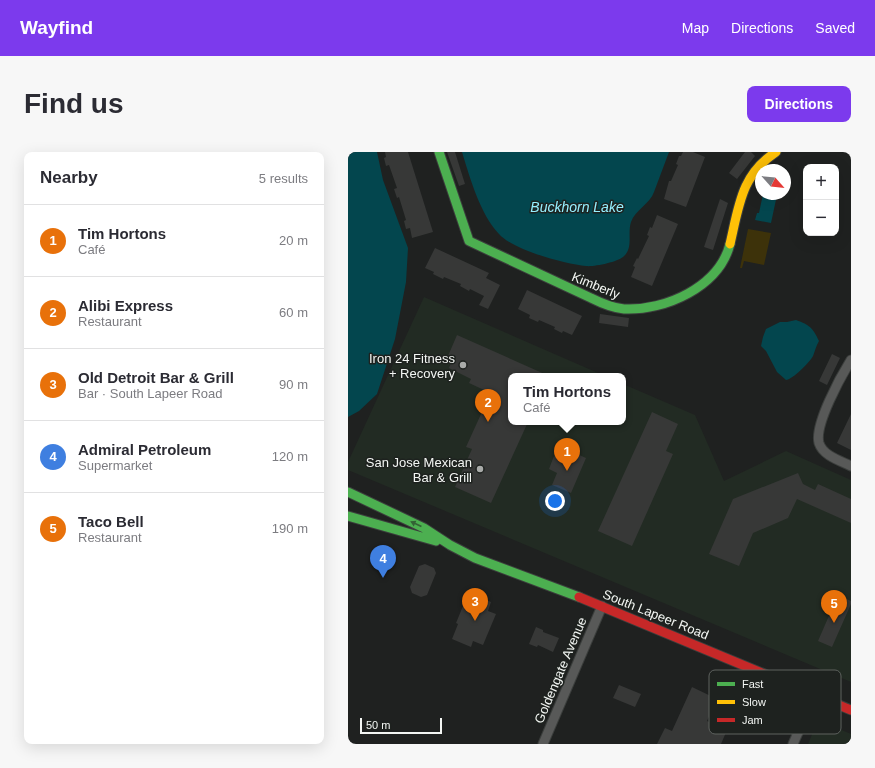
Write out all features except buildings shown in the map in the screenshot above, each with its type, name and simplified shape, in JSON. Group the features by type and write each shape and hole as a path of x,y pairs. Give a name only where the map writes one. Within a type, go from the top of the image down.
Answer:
{"main road":[{"name":"Kimberly","path":"439,152 469,241 582,294 620,309 651,307 678,299 701,285 706,280 721,264 729,248 742,194 750,177 766,157 776,152"},
{"name":"South Lapeer Road","path":"348,492 424,528 475,558 602,606 757,670"},
{"name":"South Lapeer Road","path":"348,516 450,544"},
{"name":"South Lapeer Road","path":"841,706 851,710"}],"street":[{"path":"851,360 840,378 827,407 819,432 819,443 824,451 834,458 851,466"},
{"name":"Goldengate Avenue","path":"543,744 602,606"},
{"path":"793,744 797,734"}],"shaded area":[{"path":"748,229 771,233 764,265 744,261 742,268 740,268"},
{"path":"424,297 598,373 508,373 508,425 626,425 626,385 695,415 724,481 786,451 851,480 851,682 841,678 841,670 823,670 348,470 348,462"},
{"path":"841,730 851,734 851,744 808,744 812,734 841,734"}],"water":[{"path":"348,152 377,152 383,180 408,248 406,282 395,339 377,394 359,411 348,417"},
{"name":"Buckhorn Lake","path":"462,152 669,152 652,196 631,222 629,245 626,253 623,257 616,261 590,266 577,265 527,251 506,240 499,234 492,226 481,206"},
{"path":"762,200 776,200 771,223 755,220 757,213 759,213"},
{"path":"796,320 810,328 815,333 819,341 813,356 808,362 796,374 786,380 777,372 766,351 761,346 766,329 780,322"}],"traffic: fast":[{"path":"439,152 469,241 595,300 611,306 624,309 640,309 673,301 702,284 715,273 724,259 730,244"},
{"path":"348,492 424,528 450,545 475,558 579,597"},
{"path":"348,516 436,541"}],"traffic: slow":[{"path":"730,244 739,204 748,181 764,161 776,152"}],"traffic: jam":[{"path":"579,597 755,670"},
{"path":"841,706 851,710"}],"place":[{"name":"Iron 24 Fitness + Recovery","path":"463,365"},
{"name":"Alibi Express","path":"488,422"},
{"name":"San Jose Mexican Bar & Grill","path":"480,469"},
{"name":"Tim Hortons","path":"567,471"},
{"name":"Admiral Petroleum","path":"383,578"},
{"name":"Old Detroit Bar & Grill","path":"475,621"},
{"name":"Taco Bell","path":"834,623"}]}
